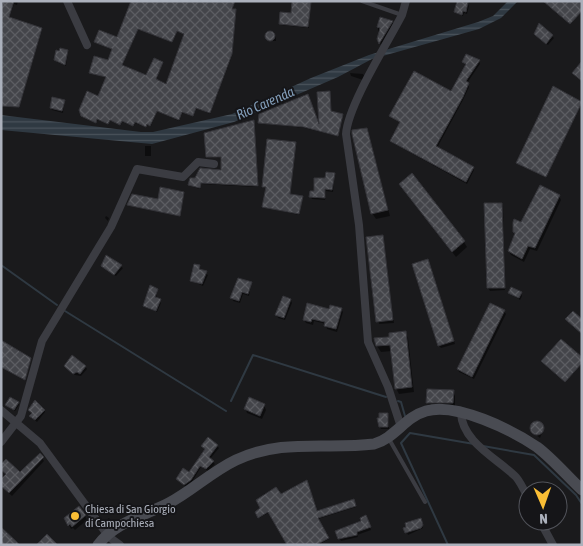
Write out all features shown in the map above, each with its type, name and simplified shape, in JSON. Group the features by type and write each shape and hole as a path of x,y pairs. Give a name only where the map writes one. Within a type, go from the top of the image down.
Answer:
{"main road":[{"path":"98,545 107,532 169,503 221,468 249,455 290,446 359,446 374,444 389,439 401,427 426,411 461,412 486,421 538,448 582,490"}],"street":[{"path":"67,1 87,46"},
{"path":"401,427 388,387 368,342 360,225 346,134 350,116 402,15 406,1"},
{"path":"1,442 18,422 42,342 112,227 136,169 183,177 198,162 214,164"},
{"path":"1,410 18,422 40,443 109,537 120,545"},
{"path":"461,412 462,422 467,432 520,481"},
{"path":"545,531 553,545"}],"lane":[{"path":"362,1 402,15"},
{"path":"389,439 424,502"}],"water":[{"path":"508,1 518,1 501,18 479,29 372,59 338,77 234,122 152,144 1,130 1,115 153,132 232,114 311,78 369,55 493,16"}],"building":[{"path":"3,1 14,1 9,17 42,28 19,107 1,106 1,7"},
{"path":"131,1 235,1 232,9 236,9 232,54 210,113 196,108 193,116 182,112 179,120 157,111 150,126 147,124 146,127 135,122 133,126 122,121 120,125 110,120 108,124 97,119 96,123 81,116 79,110 87,91 98,96 106,77 89,73 94,56 108,60 112,49 94,42 99,30 117,37","holes":["138,29 172,42 177,31 184,34 166,84 156,79 163,62 154,58 146,75 122,65"]},
{"path":"292,1 311,2 308,27 279,24 280,12 291,13"},
{"path":"457,1 468,2 466,12 463,11 462,15 454,12"},
{"path":"543,1 582,1 582,11 570,24"},
{"path":"380,17 393,21 379,44 377,39 380,28 377,27"},
{"path":"539,23 553,35 546,44 534,34"},
{"path":"268,31 272,31 275,36 274,40 268,41 265,38 265,34"},
{"path":"60,48 68,50 65,65 54,60 56,50 59,51"},
{"path":"466,54 480,60 466,81 469,83 463,97 436,146 474,167 466,182 390,141 400,122 389,116 414,71 451,91 466,64 462,62"},
{"path":"582,61 582,81 572,73"},
{"path":"553,86 582,102 546,177 516,163"},
{"path":"330,91 331,111 343,114 338,136 304,127 258,123 259,114 308,94 319,124 317,92"},
{"path":"52,97 65,100 62,111 50,108"},
{"path":"254,120 258,186 201,183 200,188 188,185 190,178 195,178 200,168 221,170 221,157 206,157 204,133"},
{"path":"367,128 388,210 371,214 352,134 352,130"},
{"path":"267,139 296,142 290,194 303,196 299,214 262,207 266,187 262,187"},
{"path":"326,172 335,173 332,190 325,189 325,198 309,197 310,191 314,191 314,178 325,178"},
{"path":"412,173 465,241 452,252 399,184"},
{"path":"540,185 560,195 535,248 528,246 522,259 508,251 515,233 513,232 513,222 514,219 521,222"},
{"path":"160,187 184,192 180,216 127,205 132,194 158,199"},
{"path":"484,203 502,203 505,288 487,288"},
{"path":"383,235 393,320 376,322 366,237"},
{"path":"106,255 122,265 114,275 101,266"},
{"path":"428,259 454,341 438,346 412,264"},
{"path":"194,264 200,265 199,269 207,271 202,284 190,281"},
{"path":"238,278 252,282 248,294 242,292 239,301 230,298"},
{"path":"150,285 158,289 155,297 161,299 156,311 143,306"},
{"path":"511,287 522,292 519,298 508,293"},
{"path":"283,296 291,299 284,318 275,315"},
{"path":"307,303 329,309 330,305 342,308 336,329 324,326 325,322 312,319 311,322 303,320"},
{"path":"490,303 505,310 472,377 457,369"},
{"path":"573,311 582,319 582,334 565,319"},
{"path":"406,331 412,387 395,389 390,345 376,346 374,338 389,337 389,333"},
{"path":"561,339 582,357 582,363 565,382 541,361"},
{"path":"1,340 31,358 25,380 1,367"},
{"path":"72,355 86,366 80,374 77,372 73,374 64,366"},
{"path":"427,389 454,390 453,403 426,403"},
{"path":"10,397 19,402 14,410 5,405"},
{"path":"249,397 265,404 260,416 244,409"},
{"path":"35,400 45,410 35,420 29,416 32,413 28,410"},
{"path":"379,413 388,413 388,427 379,427 377,418 379,418"},
{"path":"537,421 542,423 544,428 542,433 537,435 532,433 530,428 532,423"},
{"path":"208,437 218,445 209,457 214,461 206,469 200,466 191,480 184,485 176,479 183,468 189,472 205,449 201,446"},
{"path":"40,453 44,457 9,493 1,486 1,479 6,474 1,470 1,464 6,459 20,472"},
{"path":"307,480 317,511 354,499 356,506 318,518 329,538 316,545 287,545 268,512 258,518 255,512 260,508 256,500 276,487 281,494"},
{"name":"Chiesa di San Giorgio di Campochiesa","path":"79,506 86,515 72,527 70,524 68,526 64,518"},
{"path":"366,515 371,527 357,532 357,535 338,539 335,531 361,521 360,518"},
{"path":"421,518 423,525 421,528 405,533 403,528 406,527 405,523"},
{"path":"1,527 20,545 1,545"},
{"path":"47,534 58,545 36,545"}],"waterway":[{"path":"1,265 57,305"},
{"path":"65,311 226,411"},
{"path":"231,401 253,355 386,397"},
{"name":"Rio Carenda","path":"398,401 401,402 405,416"},
{"path":"410,433 474,444"},
{"path":"410,433 401,443 448,545"},
{"path":"483,446 534,455 576,495 582,504"}],"place":[{"name":"Chiesa di San Giorgio di Campochiesa","path":"75,516"}]}
